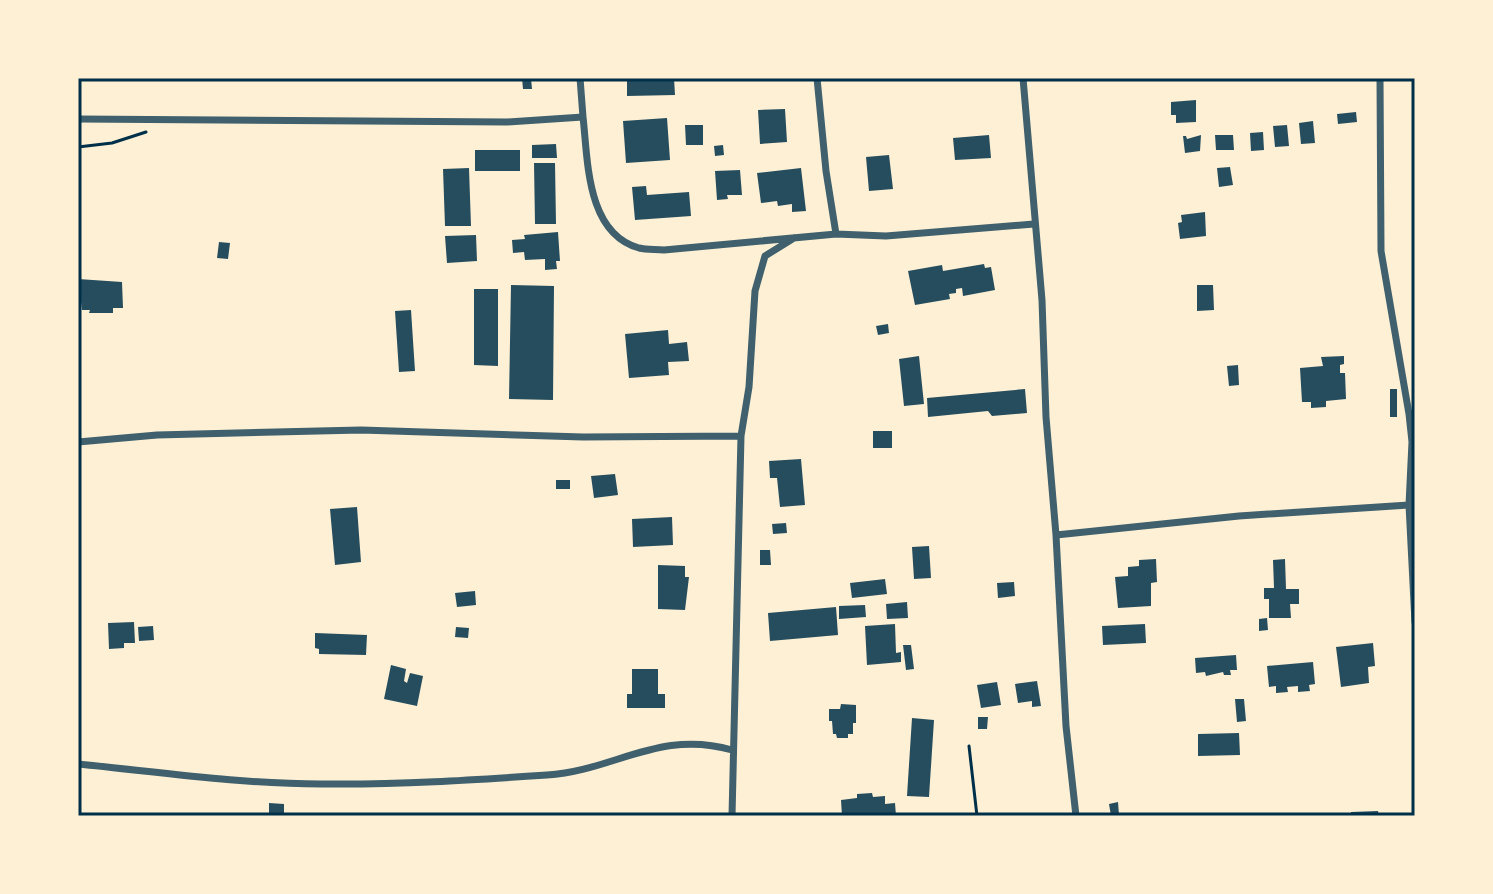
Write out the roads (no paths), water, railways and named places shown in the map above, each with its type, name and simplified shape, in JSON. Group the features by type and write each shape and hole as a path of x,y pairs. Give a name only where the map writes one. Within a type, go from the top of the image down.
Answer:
{"street":[{"path":"580,78 589,174 598,210 620,239 639,248 664,250 836,234 886,236 1034,224"},
{"path":"817,78 836,234"},
{"path":"1023,78 1056,535 1066,726 1076,816"},
{"path":"1380,78 1381,251 1387,296 1407,389 1412,442 1413,484 1409,505 1415,622"},
{"path":"78,119 507,122 583,117"},
{"path":"732,816 741,436 749,387 753,307 765,256 796,237"},
{"path":"78,442 157,435 361,430 583,437 741,436"},
{"path":"1056,535 1239,516 1409,505"},
{"path":"78,764 179,775 319,784 552,775 675,744 709,743 732,750"}]}
